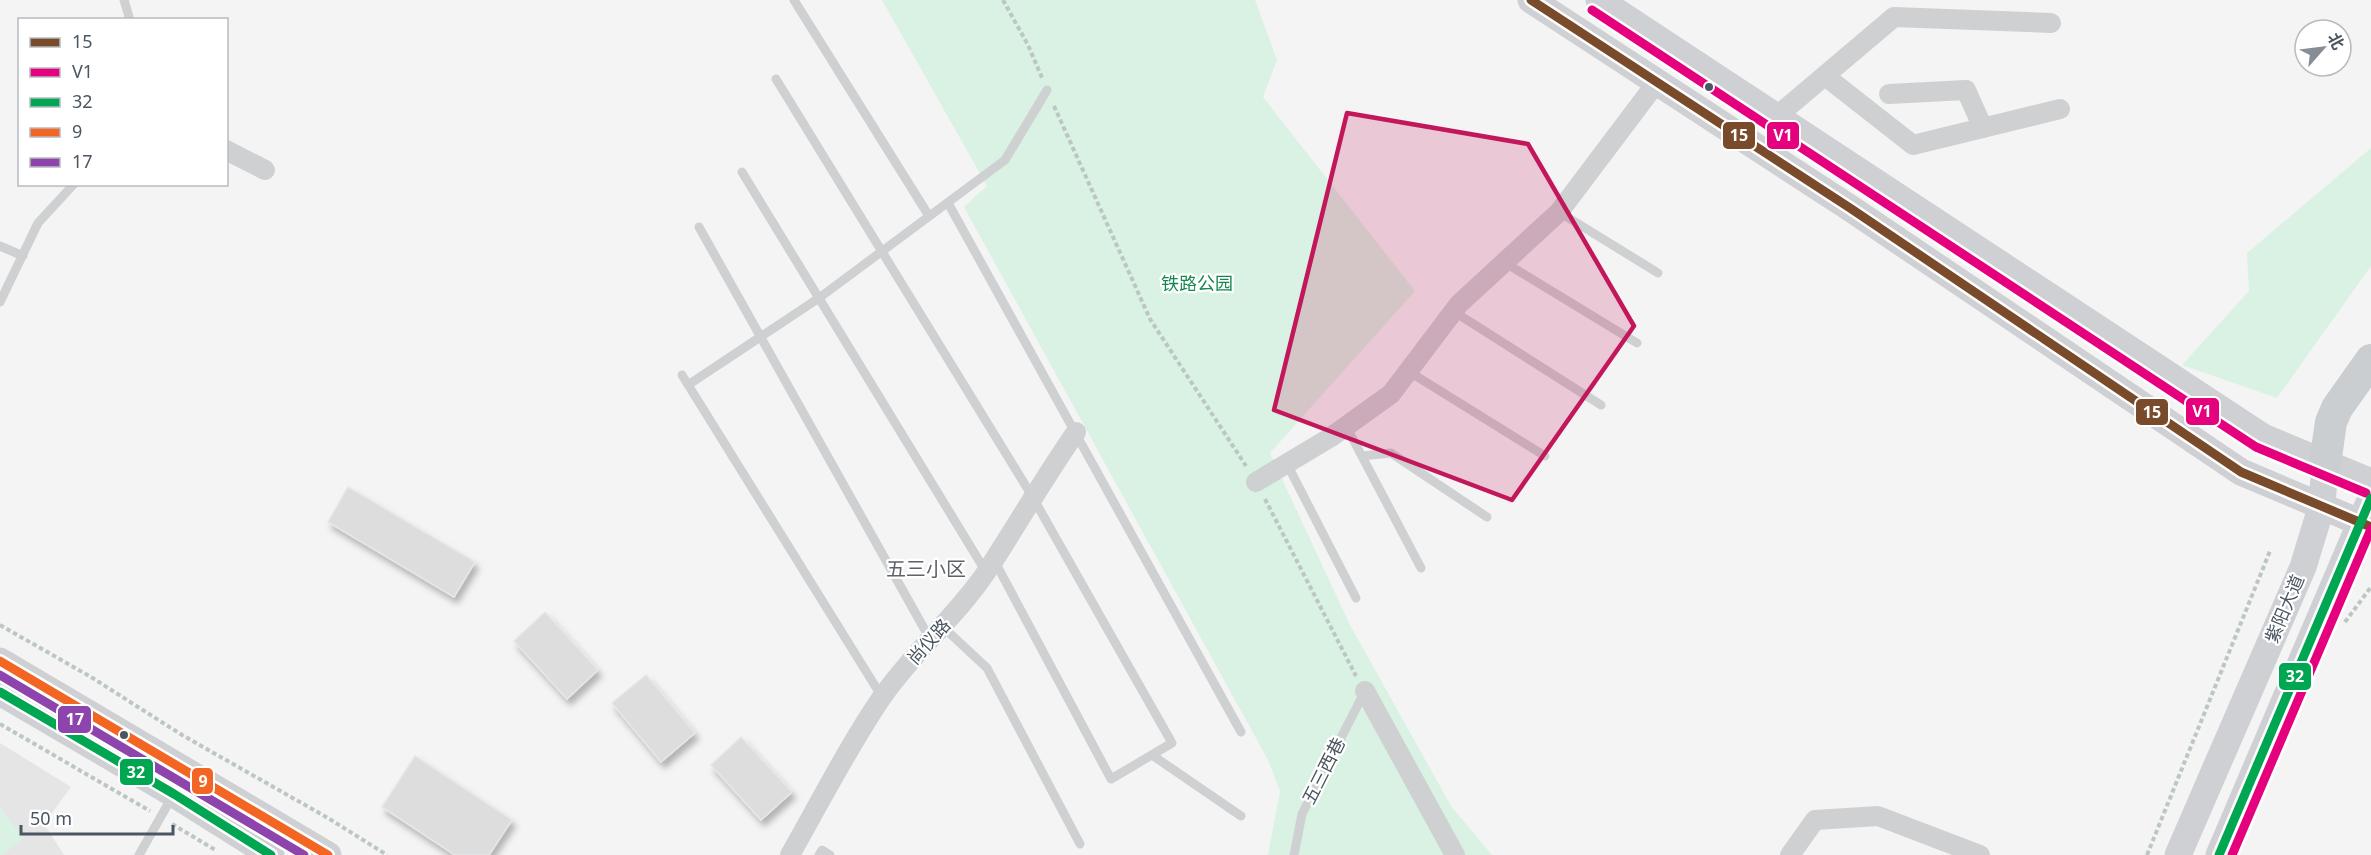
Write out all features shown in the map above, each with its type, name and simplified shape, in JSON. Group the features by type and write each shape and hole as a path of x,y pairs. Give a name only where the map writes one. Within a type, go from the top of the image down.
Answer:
{"main road":[{"path":"1531,0 1851,208 2241,472 2322,505 2367,515"},
{"path":"1599,0 2263,437 2371,482"},
{"name":"紫阳大道","path":"2178,855 2303,567 2322,505 2331,422 2337,408 2371,360"},
{"name":"紫阳大道","path":"2219,855 2367,515"},
{"path":"0,661 327,855"},
{"path":"0,692 174,794 271,855"}],"street":[{"path":"1777,116 1894,17 2051,23"},
{"path":"1825,76 1913,145 2060,109"},
{"path":"1256,482 1346,426 1391,394 1453,311 1559,212 1657,82"},
{"path":"1889,94 1966,90 1983,128"},
{"path":"228,151 266,170"},
{"name":"尚仪路","path":"790,855 882,697 990,566 1032,496 1076,432"},
{"path":"1365,691 1455,855"},
{"path":"1790,855 1815,820 1878,816 1970,853"}],"lane":[{"path":"124,0 129,18"},
{"path":"794,0 929,216"},
{"path":"742,172 819,298 990,566 1111,779 1172,743 1032,496 776,79"},
{"path":"688,385 819,298 1005,160 1047,90"},
{"path":"0,302 38,224 72,186"},
{"path":"948,203 1241,732"},
{"path":"1559,212 1658,273"},
{"path":"699,227 937,633 987,668 1080,844"},
{"path":"0,246 23,255"},
{"path":"1504,262 1637,343"},
{"path":"1453,311 1601,405"},
{"path":"1408,371 1545,456"},
{"path":"682,375 882,697"},
{"path":"1346,426 1421,568"},
{"path":"1362,456 1390,453 1487,517"},
{"path":"1287,464 1356,598"},
{"name":"五三西巷","path":"1294,855 1302,814 1365,691"},
{"path":"1152,755 1241,816"},
{"path":"139,855 174,794"},
{"path":"819,855 822,850 830,855"}],"path":[{"path":"1003,0 1028,45 1150,319 1256,482 1365,691"},
{"path":"2147,855 2270,551"},
{"path":"0,626 91,677 182,735 328,818 387,855"},
{"path":"0,724 224,855"}],"highlighted area":[{"path":"1347,113 1528,144 1634,326 1512,500 1274,410"}],"shaded area":[{"path":"0,743 71,787 44,824 64,855 0,855"}],"green space":[{"name":"铁路公园","path":"882,0 1255,0 1277,60 1263,97 1415,291 1270,453 1349,623 1451,806 1492,855 1268,855 1280,791 1268,760 964,207 987,186"},
{"path":"2371,148 2371,266 2277,398 2182,365 2249,291 2247,253"},
{"path":"0,808 24,838 2,855 0,855"}],"building":[{"path":"348,487 475,562 454,597 328,522"},
{"path":"545,612 598,670 567,699 514,641"},
{"path":"646,675 695,733 661,762 612,703"},
{"path":"741,737 792,792 761,820 711,765"},
{"path":"415,756 512,820 489,855 455,855 382,807"}],"transit line":[{"name":"15","path":"1531,0 1850,208 2241,472 2371,527"},
{"name":"V1","path":"1592,10 2256,447 2366,493"},
{"name":"32","path":"2219,855 2371,498"},
{"name":"V1","path":"2232,855 2371,529"},
{"name":"9","path":"0,661 328,855"},
{"name":"17","path":"0,675 304,855"},
{"name":"32","path":"0,692 174,794 271,855"}],"district":[{"name":"五三小区","path":"926,569"}]}
